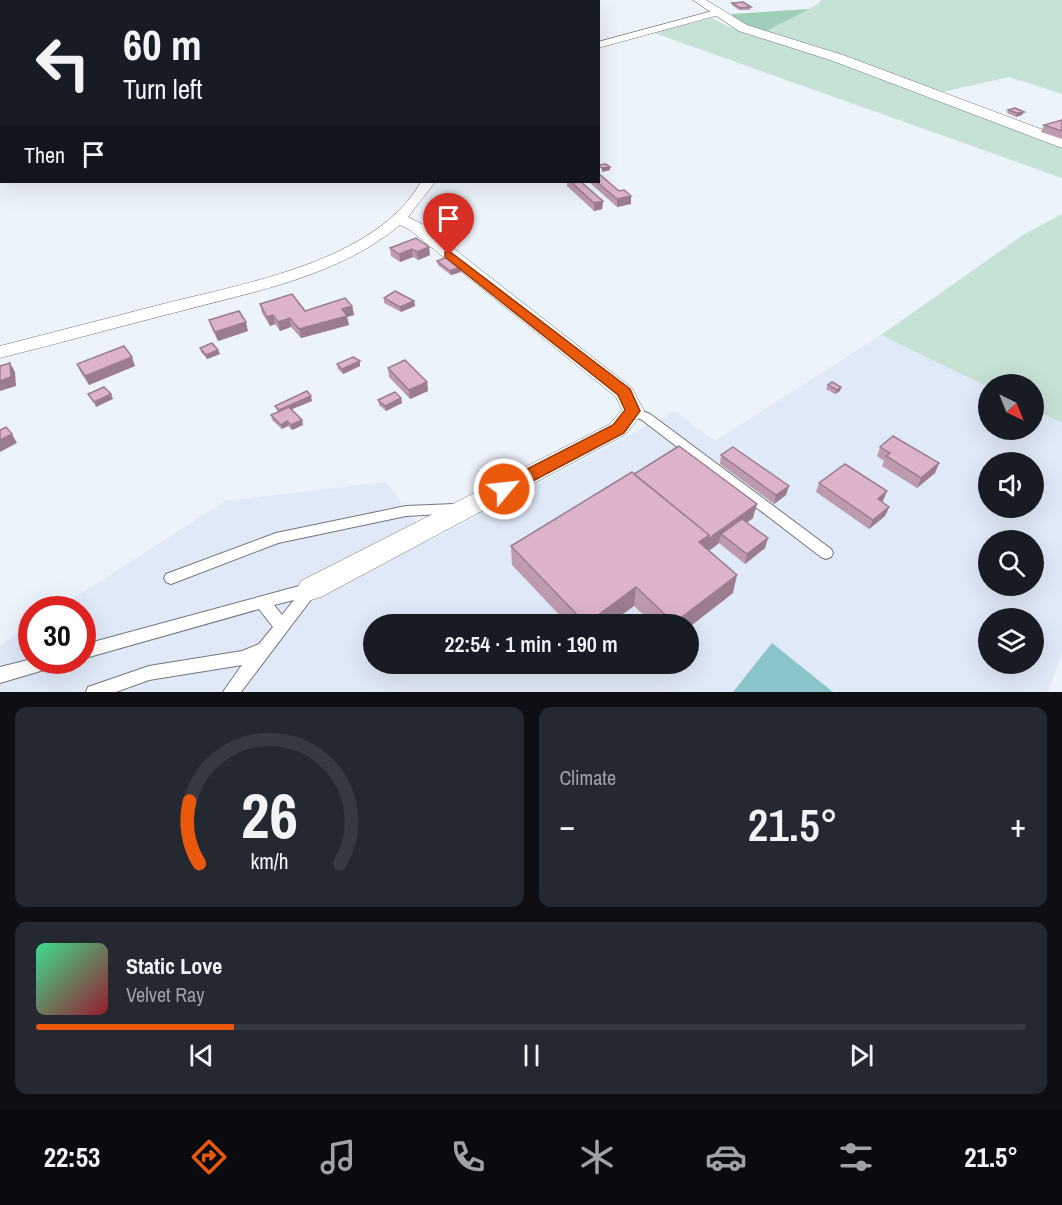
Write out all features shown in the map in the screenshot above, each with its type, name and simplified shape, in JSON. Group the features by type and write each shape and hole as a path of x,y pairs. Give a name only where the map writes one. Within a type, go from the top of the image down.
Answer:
{"street":[{"path":"698,0 716,14 743,28 838,58 1062,144"},
{"path":"600,44 716,14"},
{"path":"0,352 270,282 353,251 399,219 427,183"},
{"path":"310,589 618,429 633,411 625,393 416,227 399,219"}],"lane":[{"path":"633,411 646,417 826,553"},
{"path":"171,578 276,538 406,511 466,509"},
{"path":"96,648 310,589"},
{"path":"231,692 310,589"},
{"path":"263,603 282,627"},
{"path":"94,692 149,673 243,658 265,649"},
{"path":"0,675 18,670"}],"shaded area":[{"path":"881,335 978,382 978,440 1044,440 1044,414 1062,423 1062,652 1048,692 0,692 0,646 18,634 18,674 96,674 96,596 77,596 225,501 386,482 430,541 675,411 715,441"}],"green space":[{"path":"821,0 1062,0 1062,94 1009,77 943,92 765,32 818,4"},
{"path":"809,9 765,32 743,24 731,14"},
{"path":"712,18 729,27 824,57 1062,147 1062,178 654,33"},
{"path":"1062,214 1062,423 1044,414 1044,374 978,374 978,382 881,335 1023,235"}],"water":[{"path":"772,643 833,692 733,692"}],"building":[{"path":"743,2 751,7 740,8 732,3"},
{"path":"1015,108 1024,112 1017,113 1008,110"},
{"path":"1062,120 1062,131 1044,125"},
{"path":"606,164 610,167 602,168 600,165"},
{"path":"600,175 619,191 624,190 631,196 617,199 598,183"},
{"path":"572,183 582,183 603,201 594,203"},
{"path":"416,238 429,247 417,252 412,249 399,254 390,248"},
{"path":"447,257 460,267 450,271 437,261"},
{"path":"395,291 414,301 400,307 384,298"},
{"path":"292,294 305,311 345,298 352,306 342,309 347,316 299,329 290,318 278,322 273,315 267,317 260,304"},
{"path":"239,311 246,322 215,332 209,320"},
{"path":"212,343 218,350 206,355 200,348"},
{"path":"124,346 132,357 85,376 77,364"},
{"path":"353,357 360,361 342,369 337,364"},
{"path":"405,360 427,382 409,390 388,368"},
{"path":"10,363 11,377 0,381 0,366"},
{"path":"832,382 841,387 837,390 828,385"},
{"path":"104,387 111,394 94,402 88,394"},
{"path":"307,391 311,396 279,410 275,406"},
{"path":"395,392 401,398 385,406 378,400"},
{"path":"289,407 302,420 291,425 287,421 281,425 271,415"},
{"path":"6,427 12,434 0,440 0,430"},
{"path":"893,436 939,463 921,478 886,456 890,453 880,447"},
{"path":"679,446 757,504 708,539 709,535 634,474"},
{"path":"733,447 789,486 776,495 721,455"},
{"path":"845,464 887,491 878,499 889,507 873,520 819,483"},
{"path":"632,472 709,535 699,542 737,575 686,614 664,614 636,587 600,614 576,614 511,546"},
{"path":"742,519 768,538 747,554 721,534"}],"route":[{"path":"449,255 625,393 633,411 618,429 504,489"}]}
